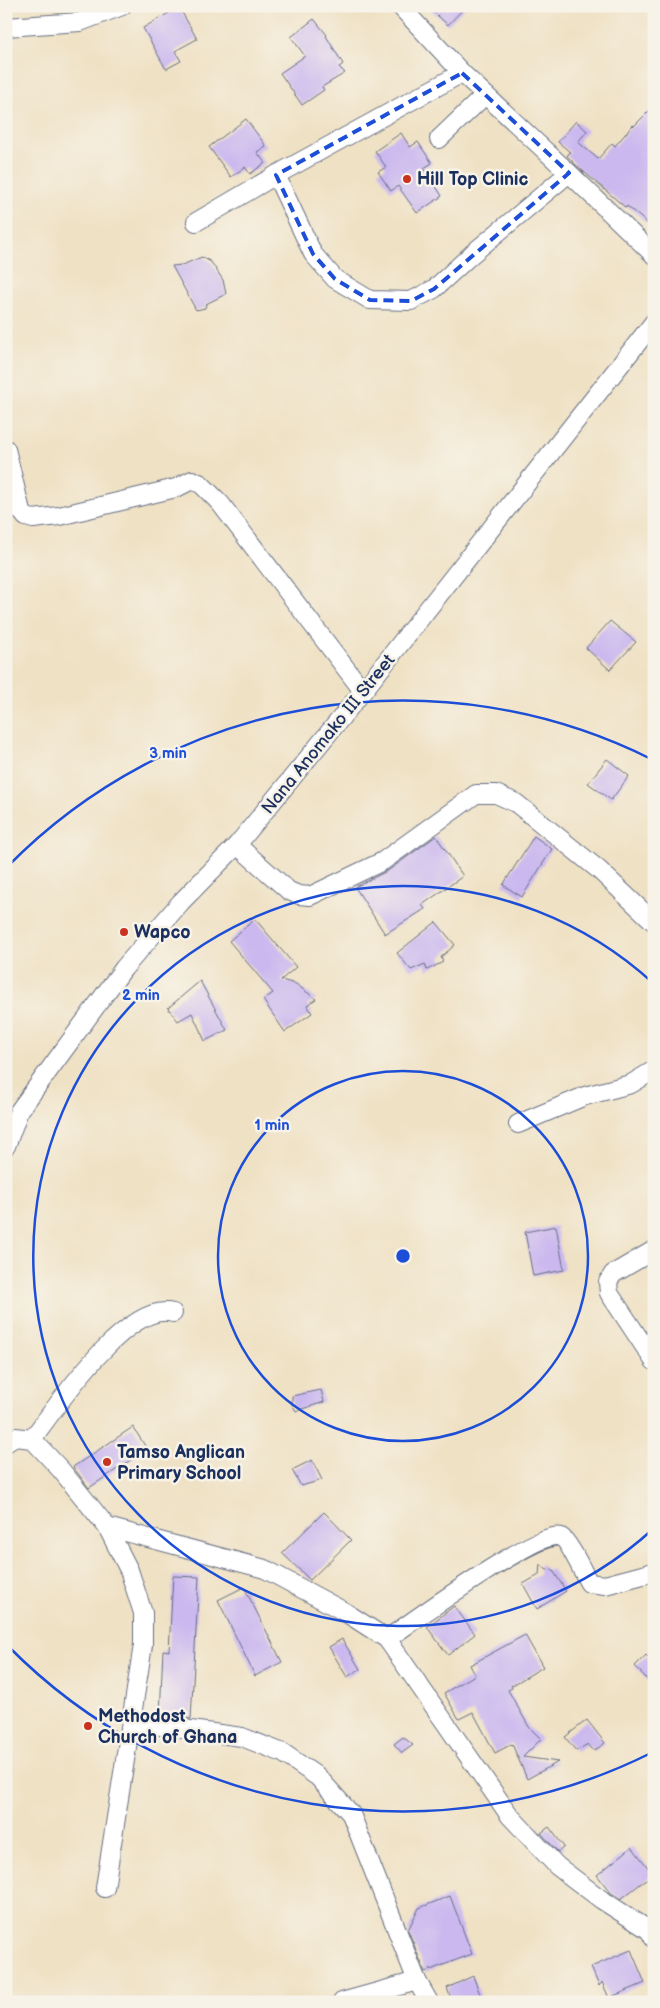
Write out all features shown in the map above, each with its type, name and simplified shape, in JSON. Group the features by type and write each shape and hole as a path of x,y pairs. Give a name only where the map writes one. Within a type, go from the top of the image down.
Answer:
{"street":[{"path":"6,27 80,22 122,6"},
{"path":"400,6 462,73 654,255"},
{"path":"196,222 276,175 462,73"},
{"path":"439,140 485,95"},
{"path":"276,175 314,254 335,279 370,300 412,301 434,289 472,254 569,173"},
{"name":"Nana Anomako III Street","path":"6,1146 19,1111 124,968 181,902 237,845 363,692 654,322"},
{"path":"6,449 21,512 26,517 33,519 58,516 167,490 192,480 202,484 220,503 363,692"},
{"path":"237,845 289,891 299,895 310,896 383,861 476,794 496,794 516,803 592,864 654,922"},
{"path":"518,1124 585,1096 631,1084 654,1070"},
{"path":"654,1250 613,1274 608,1282 609,1294 654,1361"},
{"path":"32,1439 83,1370 118,1336 140,1320 159,1312 173,1313"},
{"path":"6,1443 15,1437 32,1439 61,1470 107,1527 130,1570 143,1613 143,1645 105,1888"},
{"path":"107,1527 265,1569 345,1612 387,1639 510,1816 557,1866 602,1900 652,1932"},
{"path":"387,1639 520,1549 554,1536 562,1538 569,1546 589,1583 605,1585 654,1572"},
{"path":"132,1722 242,1737 283,1753 318,1777 351,1814 417,1981 429,2002"},
{"path":"342,2002 417,1981"}],"highlighted area":[{"path":"462,73 569,173 434,289 411,301 370,300 335,279 313,254 276,175"}],"building":[{"path":"427,6 466,6 448,25"},
{"path":"179,7 197,39 175,51 181,61 166,69 143,28"},
{"path":"314,19 327,35 343,64 339,67 345,73 322,87 324,90 302,105 280,73 305,56 291,37"},
{"path":"654,106 654,229 627,206 626,208 576,165 567,156 570,152 558,142 576,121 587,131 578,142 598,159 612,143 615,146 633,125"},
{"path":"246,119 266,146 257,152 265,163 250,174 245,167 231,177 209,147"},
{"name":"Hill Top Clinic","path":"401,133 410,147 418,142 432,163 424,168 442,196 417,213 398,186 391,191 378,172 386,167 375,151"},
{"path":"202,257 211,262 223,280 226,294 206,304 205,308 196,310 172,266 182,265"},
{"path":"610,621 636,642 610,670 586,648"},
{"path":"607,759 629,776 611,800 588,783"},
{"path":"436,836 463,876 422,905 425,909 385,934 355,887 389,870"},
{"path":"534,836 552,849 522,897 503,885"},
{"path":"255,919 296,967 281,980 296,984 316,999 307,1005 312,1013 285,1032 263,1000 273,993 229,941"},
{"path":"436,922 455,945 441,957 443,962 427,970 425,964 411,970 397,953"},
{"path":"200,981 227,1030 205,1041 192,1013 178,1021 168,1008"},
{"path":"556,1226 564,1270 533,1276 525,1232"},
{"path":"321,1390 324,1402 296,1411 292,1404 292,1396"},
{"path":"133,1427 147,1449 89,1488 73,1467"},
{"path":"312,1460 322,1480 301,1486 292,1470"},
{"path":"324,1512 351,1540 310,1580 282,1553"},
{"path":"540,1564 547,1570 552,1569 566,1591 537,1609 523,1584 539,1575"},
{"path":"173,1576 199,1577 191,1719 160,1715 163,1650 169,1651"},
{"path":"244,1587 282,1662 255,1676 218,1600"},
{"path":"454,1606 475,1634 448,1655 427,1627"},
{"path":"525,1635 543,1667 511,1686 512,1688 508,1690 529,1727 541,1739 523,1757 558,1762 527,1779 512,1744 495,1753 473,1712 459,1719 444,1693 475,1675 470,1665"},
{"path":"342,1639 360,1669 347,1677 329,1647"},
{"path":"646,1655 654,1663 654,1687 635,1666"},
{"path":"587,1720 605,1743 594,1751 588,1744 576,1751 565,1737"},
{"path":"403,1737 413,1745 402,1753 394,1744"},
{"path":"549,1827 564,1847 558,1852 541,1833"},
{"path":"632,1847 653,1874 621,1899 611,1893 597,1875"},
{"path":"450,1896 472,1954 425,1972 408,1930 419,1908"},
{"path":"631,1950 645,1983 609,1998 602,1982 599,1986 591,1967"},
{"path":"473,1976 483,2002 452,2002 447,1988"}],"place":[{"name":"Hill Top Clinic","path":"407,179"},
{"name":"Wapco","path":"124,932"},
{"name":"Tamso Anglican Primary School","path":"107,1462"},
{"name":"Methodost Church of Ghana","path":"88,1726"}]}
